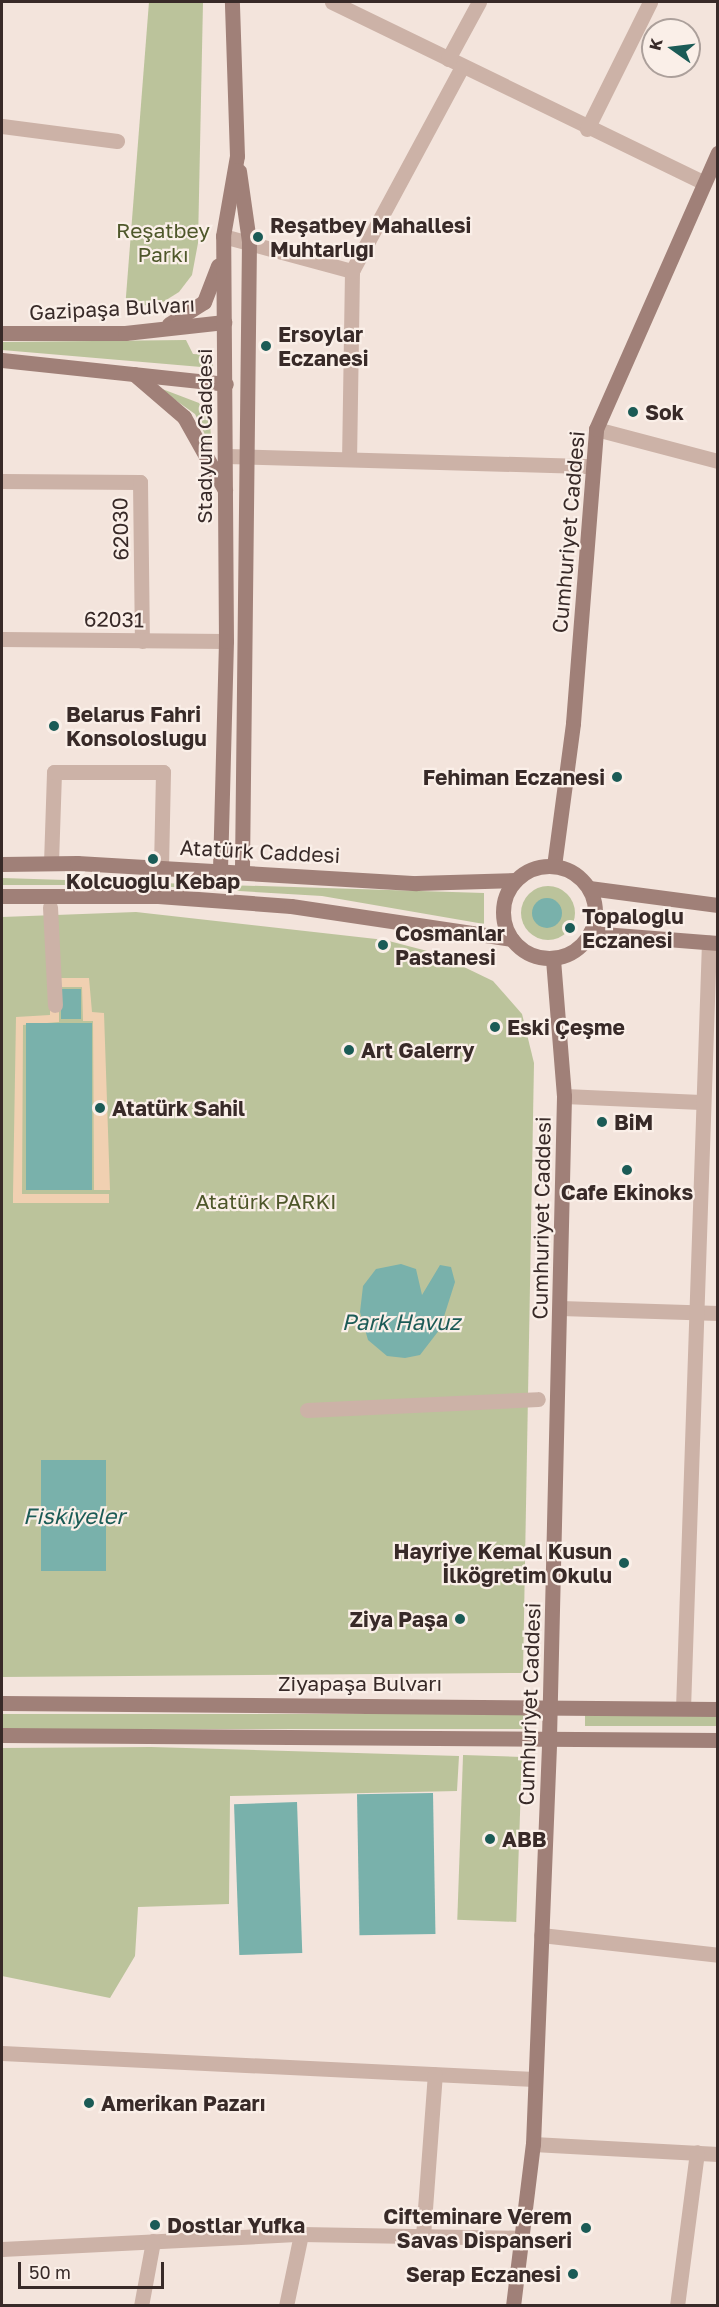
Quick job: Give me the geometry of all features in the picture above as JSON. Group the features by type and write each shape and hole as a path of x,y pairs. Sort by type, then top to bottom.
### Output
{"main road":[{"name":"Stadyum Caddesi","path":"220,870 226,641 226,384 223,236 237,156 232,2"},
{"name":"Cumhuriyet Caddesi","path":"554,866 573,723 596,429 717,153"},
{"path":"237,156 249,241 242,872"},
{"path":"160,329 204,302 216,282 223,236"},
{"name":"Gazipaşa Bulvarı","path":"2,333 160,329 224,322"},
{"path":"2,360 226,384"},
{"path":"134,374 184,417 226,492"},
{"name":"Atatürk Caddesi","path":"2,864 51,863 161,867 416,883 516,880"},
{"path":"2,896 158,896 291,906 512,939 537,957 553,958 581,945 590,933 595,910 589,888 580,877 554,866 516,880 503,909 512,939"},
{"path":"589,888 717,905"},
{"path":"590,933 713,943"},
{"name":"Cumhuriyet Caddesi","path":"513,2306 524,2238 533,2144 550,1705 564,1096 553,958"},
{"name":"Ziyapaşa Bulvarı","path":"2,1703 550,1705 717,1709"},
{"path":"2,1736 717,1740"}],"street":[{"path":"332,2 587,129 703,183"},
{"path":"448,59 479,2"},
{"path":"587,129 650,2"},
{"path":"349,459 352,272 462,67"},
{"path":"2,126 117,141"},
{"path":"223,236 249,241 352,272"},
{"path":"596,429 717,461"},
{"path":"226,456 593,466"},
{"name":"62030","path":"2,481 140,482 142,641"},
{"name":"62031","path":"2,639 226,641"},
{"path":"51,863 54,772 163,772 161,867"},
{"path":"50,907 55,1005"},
{"path":"683,1709 701,1102 713,943"},
{"path":"564,1096 701,1102"},
{"path":"560,1308 717,1312"},
{"path":"307,1410 538,1399"},
{"path":"541,1935 717,1955"},
{"path":"2,2053 534,2079"},
{"path":"423,2236 435,2074"},
{"path":"533,2144 717,2154"},
{"path":"677,2306 697,2152"},
{"path":"286,2306 301,2234"},
{"path":"2,2248 301,2234 524,2238"},
{"path":"141,2306 153,2241"}],"green space":[{"name":"Reşatbey Parkı","path":"149,2 203,2 198,243 192,275 179,292 163,302 125,309"},
{"path":"186,340 193,354 212,355 213,368 2,350 2,342"},
{"path":"157,387 199,403 210,424 212,449 195,414"},
{"path":"2,878 484,893 484,924 322,896 138,885 2,885"},
{"path":"548,886 558,888 567,894 573,903 575,913 573,923 567,932 558,938 548,940 538,938 529,932 523,923 521,913 523,903 529,894 538,888"},
{"name":"Atatürk PARKI","path":"136,912 385,940 435,953 493,981 522,1014 534,1063 523,1673 2,1677 2,917"},
{"path":"2,1714 525,1714 525,1729 2,1729"},
{"path":"585,1715 717,1715 717,1726 585,1726"},
{"path":"151,1747 459,1756 457,1791 230,1796 229,1904 138,1907 135,1956 110,1998 2,1976 2,1748"},
{"name":"ABB","path":"463,1755 522,1757 516,1922 457,1920"}],"sand":[{"name":"Atatürk Sahil","path":"50,978 89,978 92,1012 104,1013 110,1190 94,1190 93,1021 83,1021 82,987 59,987 59,1022 23,1025 22,1194 13,1194 16,1017 50,1015"},
{"path":"13,1194 109,1194 109,1203 13,1203"}],"water":[{"path":"547,898 553,899 561,907 561,919 553,927 547,928 541,927 533,919 532,913 533,907 541,899"},
{"path":"61,989 81,989 81,1019 61,1019"},
{"path":"26,1023 92,1023 92,1190 26,1190"},
{"name":"Park Havuz","path":"401,1264 416,1269 422,1295 440,1265 451,1267 455,1282 440,1329 420,1355 405,1358 387,1356 368,1340 360,1312 363,1286 376,1269"},
{"name":"Fiskiyeler","path":"41,1460 106,1460 106,1571 41,1571"},
{"path":"433,1793 435,1934 359,1935 357,1794"},
{"path":"297,1802 302,1953 239,1955 234,1804"}],"place":[{"name":"Reşatbey Mahallesi Muhtarlığı","path":"258,237"},
{"name":"Ersoylar Eczanesi","path":"266,346"},
{"name":"Sok","path":"633,412"},
{"name":"Belarus Fahri Konsolosluğu","path":"54,726"},
{"name":"Fehiman Eczanesi","path":"617,777"},
{"name":"Kolcuoğlu Kebap","path":"153,859"},
{"name":"Topaloglu Eczanesi","path":"570,928"},
{"name":"Cosmanlar Pastanesi","path":"383,945"},
{"name":"Eski Çeşme","path":"495,1027"},
{"name":"Art Galerry","path":"349,1050"},
{"name":"Atatürk Sahil","path":"100,1108"},
{"name":"BiM","path":"602,1122"},
{"name":"Cafe Ekinoks","path":"627,1170"},
{"name":"Hayriye Kemal Kusun İlköğretim Okulu","path":"624,1563"},
{"name":"Ziya Paşa","path":"460,1619"},
{"name":"ABB","path":"490,1839"},
{"name":"Amerikan Pazarı","path":"89,2103"},
{"name":"Dostlar Yufka","path":"155,2225"},
{"name":"Cifteminare Verem Savas Dispanseri","path":"586,2228"},
{"name":"Serap Eczanesi","path":"573,2274"}]}
